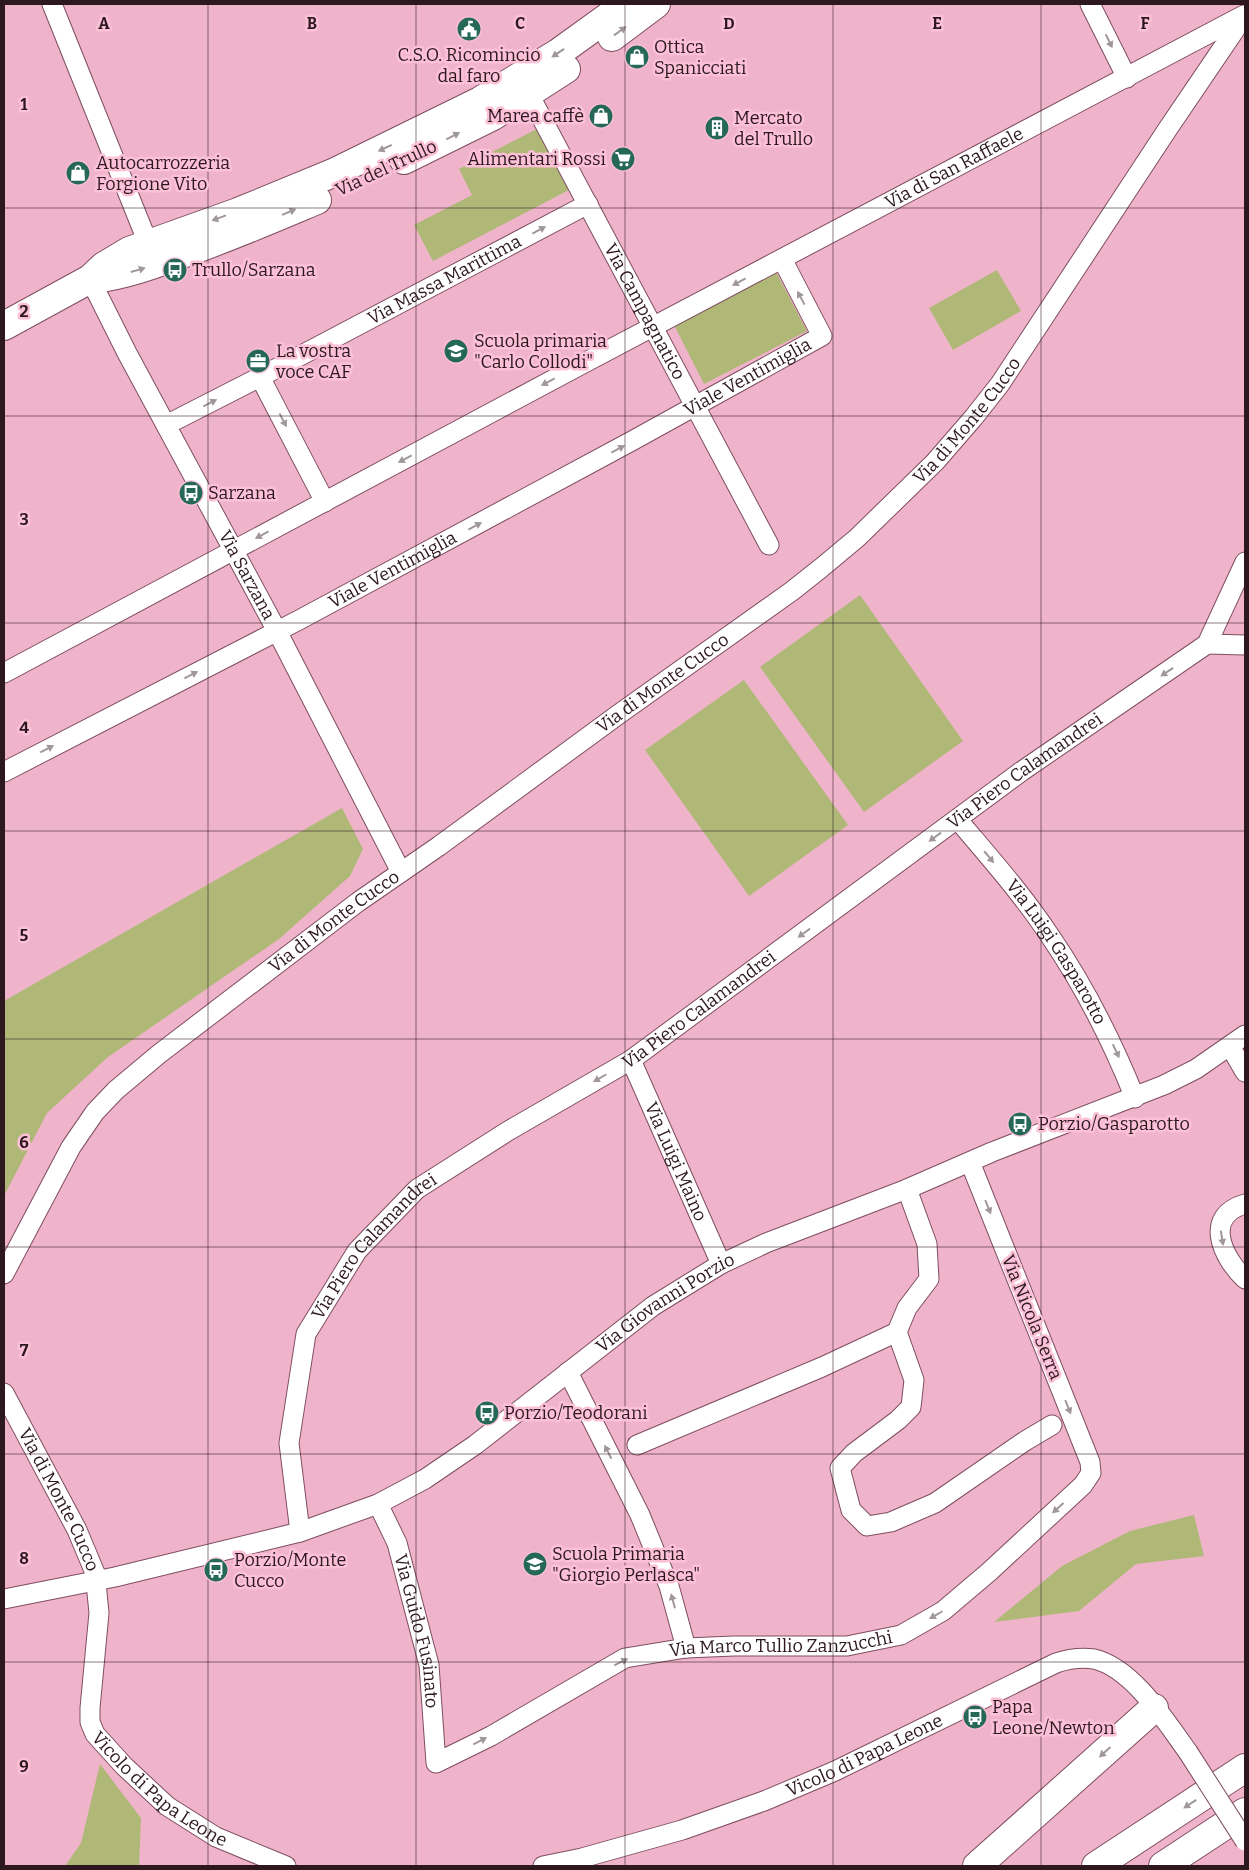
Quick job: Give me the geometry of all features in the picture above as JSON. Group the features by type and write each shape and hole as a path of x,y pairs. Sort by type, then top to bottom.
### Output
{"main road":[{"name":"Via del Trullo","path":"90,279 135,271 227,238 346,188 493,116 558,53 626,4"},
{"name":"Via del Trullo","path":"4,326 90,279 113,259 148,244 238,212 333,173 480,101 524,86 656,4"},
{"path":"977,1866 1154,1708"},
{"path":"1096,1866 1245,1768"},
{"path":"1163,1866 1245,1812"}],"street":[{"path":"52,4 148,244"},
{"path":"1090,4 1127,78"},
{"name":"Via di San Raffaele","path":"782,260 1245,15"},
{"name":"Via di Monte Cucco","path":"4,1274 71,1146 104,1102 175,1042 358,902 792,591 857,538 935,462 970,423 1000,384 1245,15"},
{"name":"Via Campagnatico","path":"524,86 769,545"},
{"name":"Via Massa Marittima","path":"166,425 588,204"},
{"path":"4,673 782,260"},
{"name":"Viale Ventimiglia","path":"4,772 277,631 822,336 782,260"},
{"name":"Via Sarzana","path":"90,279 277,631 401,872"},
{"path":"260,377 326,502"},
{"path":"1245,562 1207,644 1245,645"},
{"name":"Via Piero Calamandrei","path":"300,1532 290,1443 306,1334 358,1252 417,1190 508,1131 631,1060 1022,771 1207,644"},
{"name":"Via Luigi Gasparotto","path":"958,820 1027,904 1067,962 1099,1016 1135,1098"},
{"path":"1238,1041 1245,1072"},
{"name":"Via Giovanni Porzio","path":"4,1599 97,1581 300,1532 378,1504 425,1479 475,1445 652,1306 721,1264 766,1243 1135,1098 1196,1069 1238,1041"},
{"name":"Via Luigi Maino","path":"631,1060 721,1264"},
{"name":"Via Nicola Serra","path":"970,1162 1090,1462 1091,1473"},
{"path":"637,1445 822,1367 896,1332 907,1308 929,1279 927,1244 907,1189"},
{"path":"1245,1204 1231,1209 1225,1214 1220,1230 1221,1240 1232,1266 1245,1279"},
{"path":"896,1332 914,1380 911,1407 898,1420 854,1453 840,1468 851,1510 867,1526 891,1522 935,1503 1025,1441 1052,1425"},
{"path":"568,1372 640,1515 669,1586 686,1648"},
{"name":"Via di Monte Cucco","path":"4,1393 77,1530 91,1561 97,1581"},
{"name":"Via Marco Tullio Zanzucchi","path":"436,1763 491,1736 625,1658 686,1648 846,1646 900,1635 943,1611 1083,1485 1091,1473"},
{"name":"Via Guido Fusinato","path":"378,1504 397,1543 428,1665 436,1763"},
{"name":"Vicolo di Papa Leone","path":"97,1581 99,1613 90,1708 90,1722 95,1734 124,1766 176,1813 216,1837 286,1866"},
{"name":"Vicolo di Papa Leone","path":"543,1866 582,1858 682,1830 764,1802 836,1771 1056,1663 1076,1658 1092,1659 1110,1665 1135,1686 1188,1752 1245,1841"}],"green space":[{"path":"537,129 569,190 433,261 414,225 472,195 459,169"},
{"path":"997,270 1021,311 953,350 929,308"},
{"path":"776,272 807,331 704,384 674,325"},
{"path":"860,595 963,741 864,812 760,667"},
{"path":"744,680 848,825 749,896 645,750"},
{"path":"342,808 363,849 350,876 279,939 108,1057 47,1113 4,1196 4,1001"},
{"path":"1194,1515 1204,1556 1136,1564 1079,1611 994,1622 1062,1566 1130,1531"},
{"path":"100,1764 141,1818 139,1866 65,1866 81,1843"}],"place":[{"name":"C.S.O. Ricomincio dal faro","path":"469,29"},
{"name":"Ottica Spanicciati","path":"637,57"},
{"name":"Marea caffè","path":"601,116"},
{"name":"Mercato del Trullo","path":"717,128"},
{"name":"Alimentari Rossi","path":"623,159"},
{"name":"Autocarrozzeria Forgione Vito","path":"78,173"},
{"name":"Trullo/Sarzana","path":"175,270"},
{"name":"Scuola primaria \"Carlo Collodi\"","path":"456,351"},
{"name":"La vostra voce CAF","path":"258,361"},
{"name":"Sarzana","path":"191,493"},
{"name":"Porzio/Gasparotto","path":"1020,1124"},
{"name":"Porzio/Teodorani","path":"487,1413"},
{"name":"Scuola Primaria \"Giorgio Perlasca\"","path":"535,1564"},
{"name":"Porzio/Monte Cucco","path":"216,1570"},
{"name":"Papa Leone/Newton","path":"975,1717"}]}
